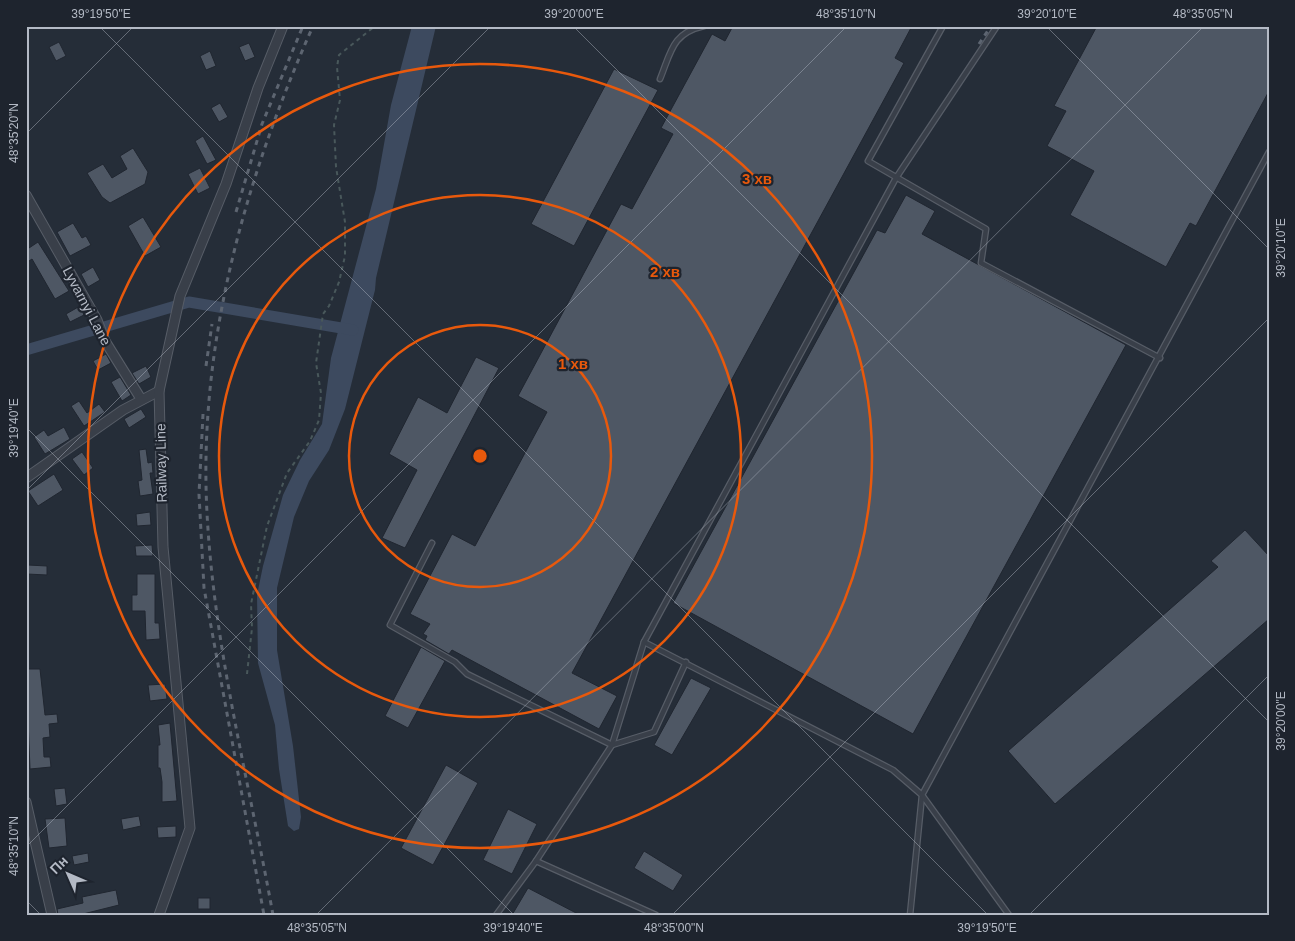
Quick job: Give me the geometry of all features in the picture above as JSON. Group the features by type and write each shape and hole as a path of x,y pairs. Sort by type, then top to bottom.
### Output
{"street":[{"name":"Railway Line","path":"158,915 190,828 163,547 159,390 173,320 180,296 226,184 279,29"},
{"name":"Lyvarnyi Lane","path":"26,195 97,320 105,341 142,398"},
{"path":"26,216 35,212"},
{"path":"26,478 142,398 159,390"},
{"path":"26,802 52,915"}],"lane":[{"path":"660,79 677,38 693,28 704,26"},
{"path":"943,26 868,161 986,229 981,263 1160,358"},
{"path":"496,915 536,861 612,745 644,642 896,178 997,26"},
{"path":"910,915 922,795 1160,358 1269,152"},
{"path":"432,543 390,625 454,662 467,674 612,745 654,732 686,662"},
{"path":"644,642 893,770 922,795 1009,915"},
{"path":"536,861 656,915"}],"path":[{"path":"247,674 252,628 251,604 267,526 287,473 310,441 319,420 321,393 316,363 323,314 329,306 339,282 345,256 345,222 336,167 334,125 340,100 337,67 339,54 374,26"}],"water":[{"path":"412,26 436,26 376,278 375,290 345,409 329,450 309,481 294,517 277,588 277,650 293,746 301,817 299,829 294,831 288,826 279,769 275,725 258,663 257,595 283,495 300,460 322,424 331,358 376,189 391,105"}],"building":[{"path":"733,26 912,26 895,58 904,63 572,673 617,696 599,729 452,650 449,654 425,640 427,636 423,634 430,624 410,614 452,534 475,546 547,412 518,396 621,204 632,209 673,134 661,128 712,34 725,41"},
{"path":"1097,26 1269,26 1269,91 1196,226 1190,223 1166,267 1070,215 1094,171 1047,146 1066,111 1054,106"},
{"path":"59,42 66,56 56,61 49,47"},
{"path":"249,43 255,57 245,61 239,47"},
{"path":"210,51 216,66 206,70 200,56"},
{"path":"614,69 658,90 574,246 531,224"},
{"path":"220,103 228,117 219,122 211,108"},
{"path":"203,136 216,160 207,164 195,141"},
{"path":"133,148 148,172 145,184 110,203 102,197 87,173 103,164 112,178 127,169 120,156"},
{"path":"200,168 210,188 198,194 188,174"},
{"path":"906,195 935,211 922,234 1126,345 913,734 673,603 877,230 885,233"},
{"path":"143,217 161,247 145,256 128,226"},
{"path":"73,223 82,238 86,236 91,245 70,256 57,232"},
{"path":"38,242 69,291 55,299 32,259 26,263 26,250"},
{"path":"93,267 100,280 88,287 81,274"},
{"path":"80,306 84,315 70,322 66,314"},
{"path":"106,354 111,363 98,370 93,361"},
{"path":"476,357 499,368 405,548 382,538 417,470 389,454 418,397 447,413"},
{"path":"146,366 151,377 139,384 132,373"},
{"path":"120,377 131,395 122,401 111,382"},
{"path":"79,401 87,413 99,404 105,412 84,426 71,406"},
{"path":"141,409 146,417 129,428 124,419"},
{"path":"64,427 70,439 45,454 34,437 44,430 48,436"},
{"path":"146,449 148,463 152,462 153,473 150,473 153,494 140,496 138,481 142,480 139,450"},
{"path":"82,452 93,468 84,475 72,459"},
{"path":"54,474 63,490 38,506 28,491"},
{"path":"150,512 151,525 137,526 136,514"},
{"path":"1245,530 1269,556 1269,619 1055,804 1008,751 1218,567 1211,561"},
{"path":"152,545 153,556 136,556 135,546"},
{"path":"28,565 47,566 47,575 27,574"},
{"path":"137,574 155,574 155,623 159,623 160,639 146,640 145,611 132,611 132,595 137,595"},
{"path":"421,647 445,661 408,728 385,716"},
{"path":"26,669 40,669 45,715 57,714 58,723 49,724 50,737 43,738 44,757 50,757 51,767 30,769"},
{"path":"691,678 711,688 672,755 654,745"},
{"path":"165,684 167,699 150,701 148,685"},
{"path":"170,723 177,801 162,802 162,782 160,768 158,768 158,745 160,745 158,725"},
{"path":"446,765 478,783 433,865 401,848"},
{"path":"65,788 67,804 56,806 54,789"},
{"path":"508,809 537,824 512,874 483,860"},
{"path":"139,816 141,826 123,830 121,819"},
{"path":"65,818 67,846 49,848 45,819"},
{"path":"176,826 176,837 158,838 157,827"},
{"path":"644,851 683,875 673,891 634,868"},
{"path":"88,853 89,862 74,865 72,856"},
{"path":"528,888 580,915 512,915"},
{"path":"116,890 119,905 79,915 58,915 57,909 83,903 82,897"},
{"path":"198,898 210,898 210,909 198,909"}],"waterway":[{"path":"26,350 189,302 353,330"}],"railway":[{"path":"236,212 262,124 303,26"},
{"path":"273,915 234,715 217,614 207,513 206,450 210,388 219,325 231,264 247,203 266,143 313,26"},
{"path":"979,44 991,26"},
{"path":"206,366 212,324"},
{"path":"203,414 199,494 204,588 264,915"}]}
